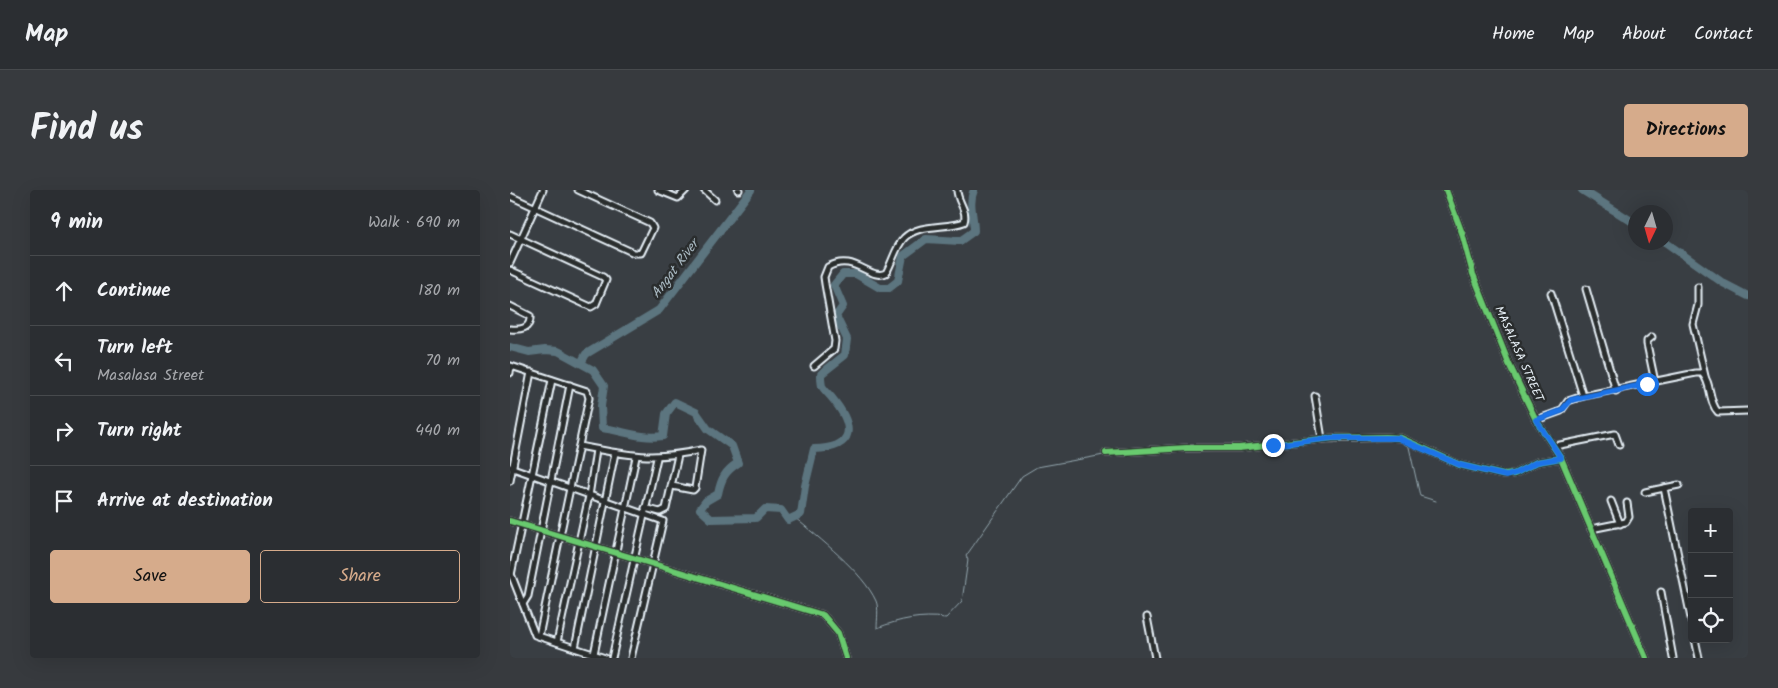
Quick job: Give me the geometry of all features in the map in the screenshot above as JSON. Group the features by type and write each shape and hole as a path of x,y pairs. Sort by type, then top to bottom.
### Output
{"street":[{"path":"510,263 543,190"},
{"path":"510,196 634,253 641,252 653,228 650,223 578,190"},
{"path":"658,190 678,198 686,190"},
{"path":"704,190 715,200"},
{"path":"814,366 834,349 835,341 824,277 828,268 842,262 850,262 878,274 886,273 905,237 928,228 964,222 965,212 957,199 957,190"},
{"name":"MASALASA STREET","path":"1446,190 1462,233 1473,274 1510,364 1536,420 1555,446 1561,458 1646,658"},
{"path":"510,234 606,280 596,304 591,307 510,270"},
{"path":"1698,287 1698,305 1693,324 1705,376 1716,410 1721,413 1748,411"},
{"path":"1586,289 1616,391"},
{"path":"1551,293 1583,396"},
{"path":"510,306 530,316 530,320 528,325 522,330 510,330"},
{"path":"1652,337 1647,341 1647,344 1655,382"},
{"path":"510,373 511,366 531,372 587,391 589,398 539,636"},
{"path":"510,481 531,372"},
{"path":"1536,420 1561,411 1568,401 1583,396 1616,391 1696,373 1702,373 1705,376"},
{"path":"552,380 523,524 511,573 535,634 605,658"},
{"path":"523,604 528,596 570,385"},
{"path":"1315,396 1322,439"},
{"path":"1555,446 1615,434 1619,445"},
{"path":"1106,453 1171,446 1239,448 1322,439 1398,438 1460,465 1506,476 1537,462 1561,458"},
{"path":"578,446 636,457 656,458 701,450 695,488 693,490 672,486"},
{"path":"557,642 589,496 596,450"},
{"path":"575,648 615,453"},
{"path":"645,508 664,512 672,486 678,455"},
{"path":"594,654 636,457"},
{"path":"612,658 656,458"},
{"path":"511,468 664,521 632,658"},
{"path":"1645,492 1679,485"},
{"path":"1664,488 1688,604"},
{"path":"1611,501 1620,524"},
{"path":"1591,529 1628,521 1627,503"},
{"path":"510,521 823,615 838,633 846,658"},
{"path":"1661,592 1673,658"},
{"path":"1147,616 1154,658"},
{"path":"1696,643 1699,658"}],"waterway":[{"name":"Angat River","path":"581,363 586,354 659,310 751,190"},
{"path":"510,347 529,352 558,351 593,370 604,386 601,406 602,428 640,436 663,436 666,414 675,402 696,412 708,429 732,446 738,463 724,476 718,494 706,501 700,509 711,519 756,518 765,509 781,510 788,520 801,514 805,486 814,449 838,445 847,434 845,418 840,408 823,388 821,381 821,374 845,355 847,339 836,316 843,306 834,285 843,274 856,274 880,288 889,288 898,281 903,256 926,239 960,241 974,231 971,205 974,190"},
{"path":"1582,190 1628,219"},
{"path":"1673,248 1723,283 1748,296"},
{"path":"1143,453 1238,451 1322,443 1399,441 1409,447 1420,496 1436,501"},
{"path":"794,517 840,556 870,590 877,604 877,628 911,618 946,618 962,601 968,560 966,556 1022,476 1037,467 1104,455"}],"cycle path":[{"path":"1446,190 1462,233 1473,274 1509,364 1536,420 1561,458 1646,658"},
{"path":"1106,453 1186,448 1239,448 1332,438 1386,437 1401,438 1460,465 1503,475 1514,474 1537,462 1561,458"},
{"path":"510,521 823,615 838,633 846,658"}],"route":[{"path":"1273,445 1332,438 1401,438 1460,465 1506,476 1524,470 1537,462 1561,458 1555,446 1536,420 1561,411 1568,401 1583,396 1647,384"}]}
